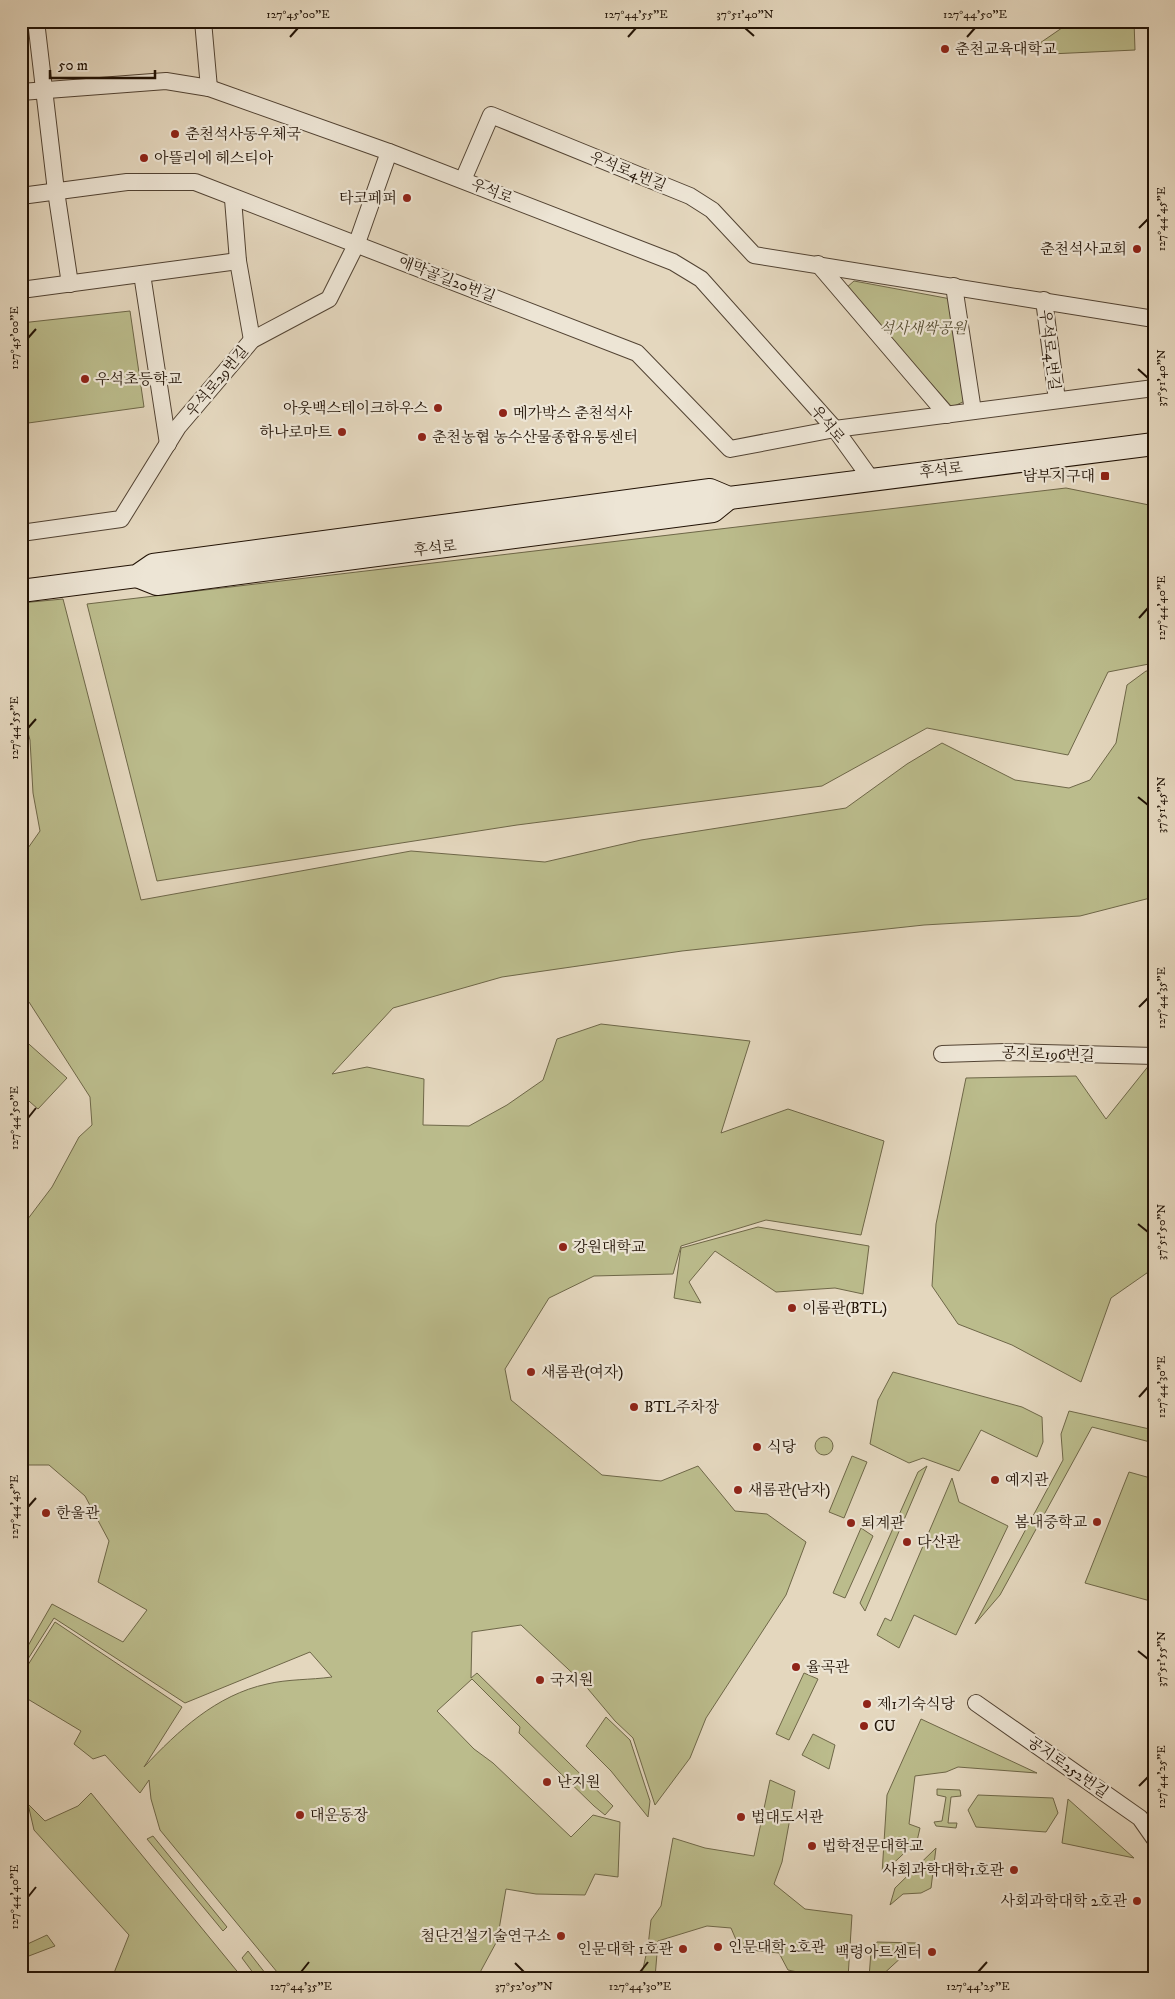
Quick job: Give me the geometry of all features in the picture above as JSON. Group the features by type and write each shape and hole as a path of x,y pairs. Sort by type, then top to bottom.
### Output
{"street":[{"path":"36,21 56,192 70,284"},
{"path":"203,21 209,88"},
{"name":"우석로","path":"21,92 166,81 209,88 463,180 673,262 701,279 834,429 871,479"},
{"name":"우석로4번길","path":"463,180 490,115 690,196 712,210 754,255 1154,319"},
{"name":"우석로29번길","path":"21,533 121,520 178,427 252,340 329,299 357,243 388,152"},
{"name":"애막골길20번길","path":"21,196 127,182 195,182 233,199 357,243 636,352 730,449 834,429"},
{"path":"233,199 238,261 252,340"},
{"path":"21,290 238,261"},
{"path":"818,264 947,415"},
{"path":"142,274 168,444"},
{"path":"954,286 973,411"},
{"name":"우석로4번길","path":"1044,300 1056,400"},
{"name":"우석로4번길","path":"834,429 1154,388"},
{"name":"후석로","path":"21,591 137,576 157,584 714,511 729,498 1154,444"},
{"name":"공지로196번길","path":"942,1054 1005,1052 1154,1056"},
{"name":"공지로252번길","path":"976,1703 1140,1818 1154,1838"}],"green space":[{"path":"1072,21 1134,21 1135,50 1050,54 1040,43"},
{"name":"석사새싹공원","path":"854,281 951,299 967,400 952,407 846,288"},
{"path":"130,311 144,407 21,424 21,323"},
{"path":"1066,488 1154,506 1154,663 1108,672 1068,755 927,728 822,786 517,825 157,881 87,604"},
{"path":"63,599 141,900 411,851 545,862 641,840 846,808 907,764 942,743 1015,780 1069,788 1090,780 1116,743 1127,685 1146,671 1154,671 1154,897 1080,916 924,925 682,951 502,977 393,1008 332,1074 367,1067 424,1079 423,1125 469,1126 507,1105 543,1080 557,1039 601,1024 750,1041 721,1133 788,1109 884,1141 861,1235 766,1220 681,1246 673,1274 594,1276 549,1298 505,1369 511,1400 602,1475 661,1481 698,1466 735,1511 767,1514 806,1542 786,1595 706,1718 690,1758 655,1805 633,1738 615,1721 583,1683 521,1625 472,1632 471,1678 477,1673 613,1806 605,1815 594,1806 519,1733 520,1727 472,1679 437,1711 474,1749 493,1763 571,1837 593,1815 620,1822 618,1877 595,1874 585,1895 536,1894 506,1889 497,1941 477,1978 282,1978 160,1830 151,1799 149,1780 140,1793 105,1755 93,1759 74,1744 81,1731 21,1695 21,1676 55,1622 182,1707 144,1767 184,1728 199,1716 231,1697 248,1689 275,1682 332,1677 310,1652 185,1703 54,1618 21,1670 21,1658 52,1604 123,1642 147,1610 98,1582 109,1541 85,1496 49,1465 21,1465 21,1228 52,1187 79,1137 92,1125 90,1097 29,1002 21,998 21,858 40,831 33,793 30,740 21,707 21,603"},
{"path":"21,1037 67,1078 38,1109 21,1094"},
{"path":"1154,1059 1154,1268 1111,1298 1081,1382 1012,1345 958,1324 932,1286 936,1224 966,1078 1076,1076 1106,1119"},
{"path":"758,1227 869,1246 863,1294 835,1288 776,1292 715,1251 689,1282 701,1303 674,1298 681,1248"},
{"path":"893,1372 1022,1407 1042,1417 1043,1442 1037,1457 981,1430 959,1471 923,1458 909,1463 870,1444 878,1400"},
{"path":"1069,1411 1154,1430 1154,1443 1092,1427 1000,1595 975,1624 1063,1460 1061,1434"},
{"path":"824,1437 830,1440 833,1446 830,1452 824,1455 818,1452 815,1446 818,1440"},
{"path":"852,1456 867,1462 844,1518 829,1512"},
{"path":"927,1466 865,1611 860,1603 918,1472"},
{"path":"1129,1472 1154,1479 1154,1602 1085,1583"},
{"path":"952,1478 959,1502 1008,1526 956,1635 914,1615 899,1648 877,1635 885,1618 891,1621"},
{"path":"861,1528 873,1536 845,1598 833,1593"},
{"path":"804,1673 818,1679 789,1740 776,1734"},
{"path":"606,1717 630,1740 650,1801 648,1817 611,1771 586,1746"},
{"path":"921,1719 1037,1773 958,1767 946,1772 915,1776 909,1824 920,1828 917,1841 882,1874 887,1795"},
{"path":"813,1734 835,1745 829,1769 802,1755"},
{"path":"770,1780 795,1791 782,1862 774,1884 805,1909 852,1915 848,1978 826,1978 788,1970 779,1953 740,1949 731,1928 707,1926 658,1941 655,1978 641,1978 651,1920 661,1906 673,1838 705,1848 754,1856"},
{"path":"937,1789 960,1790 961,1796 951,1797 948,1823 957,1823 956,1828 936,1826 934,1822 942,1821 946,1797 937,1795"},
{"path":"91,1793 242,1978 112,1978 129,1935 34,1830 28,1804 45,1821 78,1806"},
{"path":"978,1795 1053,1798 1058,1813 1046,1832 976,1827 968,1810"},
{"path":"1068,1799 1134,1858 1062,1843"},
{"path":"153,1836 227,1927 223,1931 147,1839"},
{"path":"936,1848 931,1888 921,1893 903,1894 890,1905 895,1888"},
{"path":"47,1935 55,1946 21,1959 21,1947"},
{"path":"877,1942 917,1943 879,1978 869,1978 871,1951"},
{"path":"248,1951 269,1978 257,1978 242,1958"}],"place":[{"name":"춘천교육대학교","path":"945,49"},
{"name":"춘천석사동우체국","path":"175,134"},
{"name":"아뜰리에 헤스티아","path":"144,158"},
{"name":"타코페퍼","path":"407,198"},
{"name":"춘천석사교회","path":"1137,249"},
{"name":"우석초등학교","path":"85,379"},
{"name":"아웃백스테이크하우스","path":"438,408"},
{"name":"메가박스 춘천석사","path":"503,413"},
{"name":"하나로마트","path":"342,432"},
{"name":"춘천농협 농수산물종합유통센터","path":"422,437"},
{"name":"남부지구대","path":"1105,476"},
{"name":"강원대학교","path":"563,1247"},
{"name":"이룸관(BTL)","path":"792,1308"},
{"name":"새롬관(여자)","path":"531,1372"},
{"name":"BTL주차장","path":"634,1407"},
{"name":"식당","path":"757,1447"},
{"name":"예지관","path":"995,1480"},
{"name":"새롬관(남자)","path":"738,1490"},
{"name":"한울관","path":"46,1513"},
{"name":"봄내중학교","path":"1097,1522"},
{"name":"퇴계관","path":"851,1523"},
{"name":"다산관","path":"907,1542"},
{"name":"율곡관","path":"796,1667"},
{"name":"국지원","path":"540,1680"},
{"name":"제1기숙식당","path":"867,1704"},
{"name":"CU","path":"864,1726"},
{"name":"난지원","path":"547,1782"},
{"name":"대운동장","path":"300,1815"},
{"name":"법대도서관","path":"741,1817"},
{"name":"법학전문대학교","path":"812,1846"},
{"name":"사회과학대학1호관","path":"1014,1870"},
{"name":"사회과학대학 2호관","path":"1137,1901"},
{"name":"첨단건설기술연구소","path":"561,1936"},
{"name":"인문대학 2호관","path":"718,1947"},
{"name":"인문대학 1호관","path":"683,1949"},
{"name":"백령아트센터","path":"932,1952"}]}
